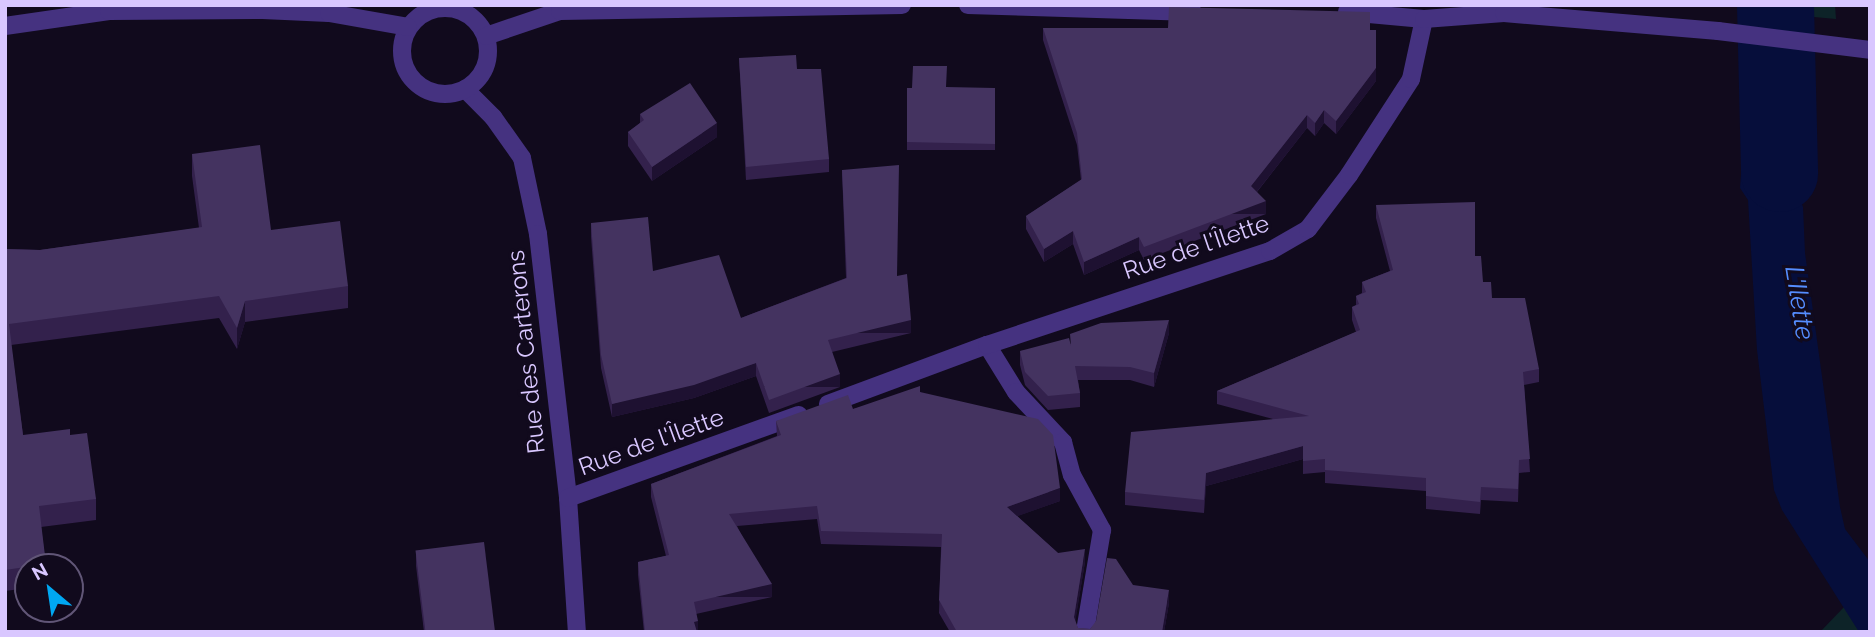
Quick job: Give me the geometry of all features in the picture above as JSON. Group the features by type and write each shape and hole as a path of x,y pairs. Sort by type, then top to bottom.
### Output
{"street":[{"path":"486,36 560,11 902,5"},
{"path":"968,5 1212,12"},
{"path":"434,7 456,9 474,19 486,36 485,67 465,89 447,94 428,91 412,80 403,64 402,45 408,27 434,7"},
{"path":"1332,12 1424,19 1503,9 1870,50"},
{"path":"5,26 109,11 263,10 329,13 408,27"},
{"name":"Rue de l'Îlette","path":"568,498 987,345 1270,251 1308,229 1411,79 1424,19"},
{"name":"Rue des Carterons","path":"465,89 493,117 522,158 538,233 568,498 577,632"},
{"path":"987,345 1016,392 1063,442 1072,475 1102,530 1085,632"}],"green space":[{"path":"1796,5 1835,5 1836,19 1792,15"},
{"path":"1847,604 1870,632 1820,632"}],"water":[{"path":"1757,5 1796,5 1796,13 1756,11"},
{"path":"1749,64 1795,68 1788,149 1792,178 1803,207 1805,253 1840,507 1845,529 1870,562 1870,632 1859,632 1782,510 1774,490 1757,350 1748,200 1740,188"}],"building":[{"path":"1169,7 1370,12 1370,30 1376,30 1376,68 1336,121 1324,110 1315,123 1307,115 1251,186 1266,201 1144,247 1139,237 1084,262 1073,231 1044,249 1026,216 1082,179 1077,133 1043,28 1168,28"},
{"path":"796,55 797,69 821,69 829,159 746,167 739,58"},
{"path":"913,66 947,66 946,87 995,88 995,144 907,142 907,88 912,88"},
{"path":"690,83 717,123 652,167 628,132 644,120 640,114"},
{"path":"260,145 271,230 340,221 348,286 245,301 237,328 219,296 9,324 23,435 70,429 70,435 87,433 96,499 39,506 45,553 14,553 14,569 5,570 5,249 40,250 202,227 192,154"},
{"path":"899,165 897,276 907,274 911,320 828,340 840,374 769,400 756,363 694,385 612,404 601,355 591,223 648,217 653,271 719,255 741,318 847,278 842,170"},
{"path":"1475,202 1475,256 1481,256 1483,282 1491,282 1492,298 1525,298 1539,369 1523,372 1530,459 1519,460 1518,489 1481,487 1480,502 1426,496 1426,478 1325,470 1325,459 1303,461 1303,446 1206,473 1204,500 1125,492 1131,432 1309,416 1217,391 1360,330 1352,307 1359,304 1356,296 1366,292 1362,282 1393,270 1376,205"},
{"path":"1169,320 1154,373 1130,367 1075,366 1080,393 1048,396 1025,372 1020,351 1069,338 1071,346 1070,334 1101,323"},
{"path":"920,386 920,392 1038,419 1053,435 1060,488 1007,507 1058,553 1085,549 1074,617 1078,628 1090,629 1096,621 1107,558 1116,559 1133,585 1169,590 1162,632 957,632 939,600 942,534 821,531 817,506 729,514 772,584 694,602 697,632 645,632 638,562 669,555 651,484 781,435 776,421 848,395 853,409"},
{"path":"484,542 495,632 426,632 416,550"}],"waterway":[{"name":"L'Ilette","path":"1775,5 1779,173"}]}
